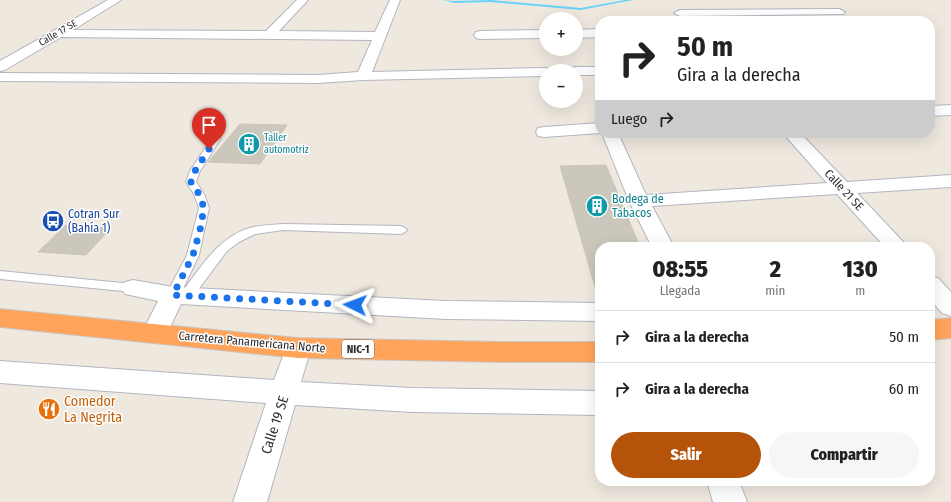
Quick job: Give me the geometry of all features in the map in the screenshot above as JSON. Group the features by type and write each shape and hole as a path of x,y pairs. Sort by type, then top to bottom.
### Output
{"highway":[{"name":"Carretera Panamericana Norte","path":"0,318 298,348 501,352 595,352"},
{"path":"935,330 951,328"}],"street":[{"name":"Calle 17 SE","path":"0,67 116,0"},
{"path":"270,34 303,0"},
{"path":"363,76 395,0"},
{"path":"759,0 762,12"},
{"path":"684,16 676,9 762,12 840,12"},
{"path":"59,33 379,36"},
{"path":"583,34 595,33"},
{"path":"480,35 539,34"},
{"path":"583,71 595,71"},
{"path":"0,77 318,79 363,76 539,72"},
{"path":"935,111 951,110"},
{"path":"544,132 595,128"},
{"path":"612,138 639,201 660,242"},
{"name":"Calle 21 SE","path":"796,138 892,242"},
{"path":"639,201 951,181"},
{"path":"936,285 951,307"},
{"path":"133,288 180,295 446,310 595,312"},
{"path":"155,333 180,295"},
{"name":"Calle 19 SE","path":"250,502 298,348"},
{"path":"0,372 285,393 412,400 595,403"},
{"path":"725,486 730,502"}],"lane":[{"path":"180,295 200,230 204,208 199,194 191,182 195,171 216,138"},
{"path":"180,295 222,248 252,231 283,227 401,230"},
{"path":"0,275 133,288"}],"building":[{"name":"Taller automotriz","path":"240,124 287,125 260,164 208,162"},
{"name":"Bodega de Tabacos","path":"606,165 638,242 595,242 595,287 560,166"},
{"path":"66,225 111,228 86,255 38,252"}],"waterway":[{"path":"445,0 455,2 491,1 581,9 631,0"}],"place":[{"name":"Taller automotriz","path":"249,144"},
{"name":"Bodega de Tabacos","path":"597,206"},
{"name":"Cotran Sur (Bahía 1)","path":"53,221"},
{"name":"Comedor La Negrita","path":"49,409"}],"route":[{"path":"209,149 195,171 191,182 199,194 204,208 200,230 193,255 173,295 355,305"}]}
